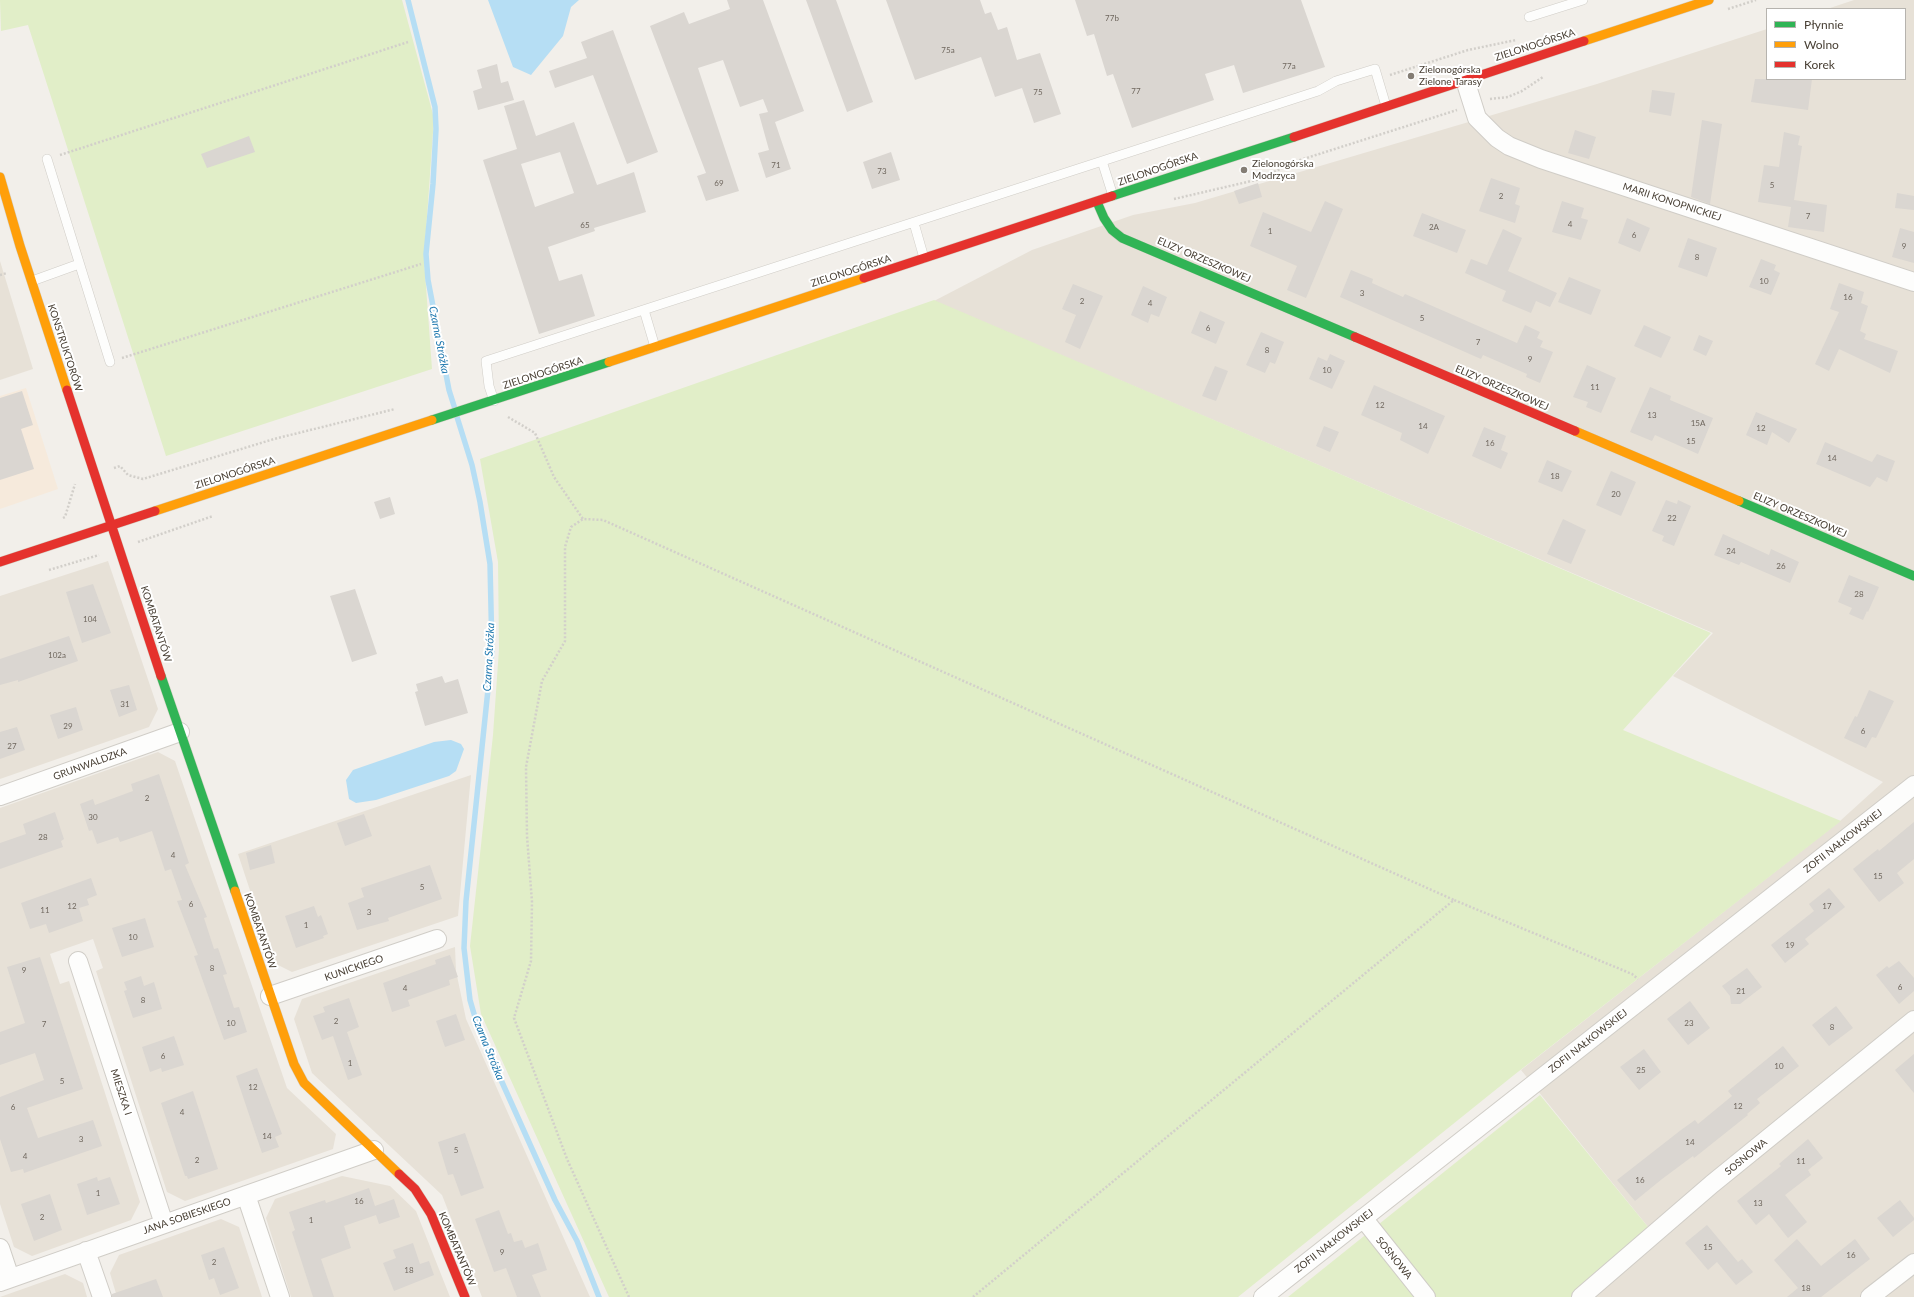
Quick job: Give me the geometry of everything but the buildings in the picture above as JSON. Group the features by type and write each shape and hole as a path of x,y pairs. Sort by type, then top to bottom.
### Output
{"street":[{"name":"ZIELONOGÓRSKA","path":"0,562 494,401 1709,0"},
{"name":"MARII KONOPNICKIEJ","path":"1465,80 1477,118 1491,134 1508,146 1541,159 1914,282"},
{"name":"KONSTRUKTORÓW","path":"0,177 31,281 112,525"},
{"name":"ELIZY ORZESZKOWEJ","path":"1097,202 1104,218 1112,230 1122,238 1914,576"},
{"name":"KOMBATANTÓW","path":"112,525 180,732 294,1064 304,1083 322,1102 415,1189 431,1214 466,1297"},
{"name":"GRUNWALDZKA","path":"0,796 180,732"},
{"name":"ZOFII NAŁKOWSKIEJ","path":"1263,1297 1914,785"},
{"name":"KUNICKIEGO","path":"270,996 437,939"},
{"name":"MIESZKA I","path":"78,961 164,1224"},
{"name":"SOSNOWA","path":"1581,1297 1707,1189 1914,1020"},
{"name":"JANA SOBIESKIEGO","path":"5,1280 374,1150"},
{"path":"246,1195 280,1297"},
{"name":"SOSNOWA","path":"1363,1218 1426,1297"},
{"path":"0,1248 5,1280"},
{"path":"86,1251 102,1297"},
{"path":"1870,1297 1914,1262"}],"lane":[{"path":"1529,17 1583,0"},
{"path":"494,401 489,386 486,361 1318,91 1336,81 1375,69 1386,106"},
{"path":"46,159 110,362"},
{"path":"1102,161 1113,196"},
{"path":"914,223 924,258"},
{"path":"31,281 79,264"},
{"path":"644,310 655,347"}],"path":[{"path":"46,159 408,42"},
{"path":"110,362 421,264"},
{"path":"0,275 7,273"},
{"path":"494,401 501,413 535,433 554,477 582,519"},
{"path":"58,520 65,517 76,482 120,466 128,475 143,479 274,439 397,408"},
{"path":"629,1297 567,1159 514,1018 531,961 532,902 527,836 526,767 542,681 565,641 565,546 571,527 582,519 603,520 1454,900 1632,974 1651,992"},
{"path":"972,1297 1454,900"}],"shaded area":[{"path":"1854,0 1914,0 1914,1297 1581,1297 1653,1233 1521,1070 1840,821 1883,782 1673,676 1713,633 934,301 1032,250 1133,215 1195,203 1597,84 1766,29 1766,80 1906,80 1906,8 1830,8"},
{"path":"0,261 33,369 0,380"},
{"path":"26,388 58,489 0,509 0,396"},
{"path":"108,561 158,709 149,727 0,779 0,596"},
{"path":"158,752 175,761 287,1088 336,1134 333,1149 185,1201 167,1192 96,971 103,968 93,939 50,954 60,984 69,981 140,1202 131,1220 32,1256 14,1247 0,1204 0,808"},
{"path":"471,775 458,916 292,972 274,963 238,854"},
{"path":"455,947 456,971 466,1019 590,1297 482,1297 442,1195 312,1073 294,1019 302,999"},
{"path":"342,1176 390,1186 416,1211 450,1297 291,1297 266,1218 275,1199"},
{"path":"221,1219 239,1227 262,1297 117,1297 110,1273 119,1255"},
{"path":"65,1274 83,1283 87,1297 0,1297"}],"green space":[{"path":"0,0 402,0 434,118 424,259 432,369 166,456 28,25 1,31"},
{"path":"934,300 1711,633 1623,730 1841,821 1514,1075 1238,1297 609,1297 481,1014 470,946 493,735 499,649 498,562 480,459"},
{"path":"1540,1095 1653,1233 1581,1297 1288,1297"}],"water":[{"path":"488,0 579,0 571,7 563,36 531,75 513,67"},
{"path":"451,740 461,744 464,749 456,771 449,776 376,800 356,803 349,799 346,780 353,770 434,742"}],"waterway":[{"name":"Czarna Stróżka","path":"408,0 435,107 436,129 433,184 426,254 428,280 449,390 455,409"},
{"name":"Czarna Stróżka","path":"457,417 472,465 480,502 490,564 492,651 466,901 464,948 470,1000 479,1031 555,1200 577,1241 599,1297"}],"traffic: fast":[{"path":"1112,196 1294,137"},
{"path":"1097,202 1104,218 1112,230 1122,238 1355,337"},
{"path":"432,420 609,362"},
{"path":"1739,501 1914,576"},
{"path":"161,676 235,891"}],"traffic: slow":[{"path":"1584,41 1709,0"},
{"path":"0,177 20,246 67,390"},
{"path":"609,362 864,278"},
{"path":"155,511 432,420"},
{"path":"1575,431 1739,501"},
{"path":"235,891 294,1064 304,1083 399,1174"}],"traffic: jam":[{"path":"1294,137 1584,41"},
{"path":"864,278 1112,196"},
{"path":"1355,337 1575,431"},
{"path":"67,390 161,676"},
{"path":"0,562 155,511"},
{"path":"399,1174 415,1189 431,1214 465,1297"}],"place":[{"name":"Zielonogórska Zielone Tarasy","path":"1411,76"},
{"name":"Zielonogórska Modrzyca","path":"1244,170"}]}
